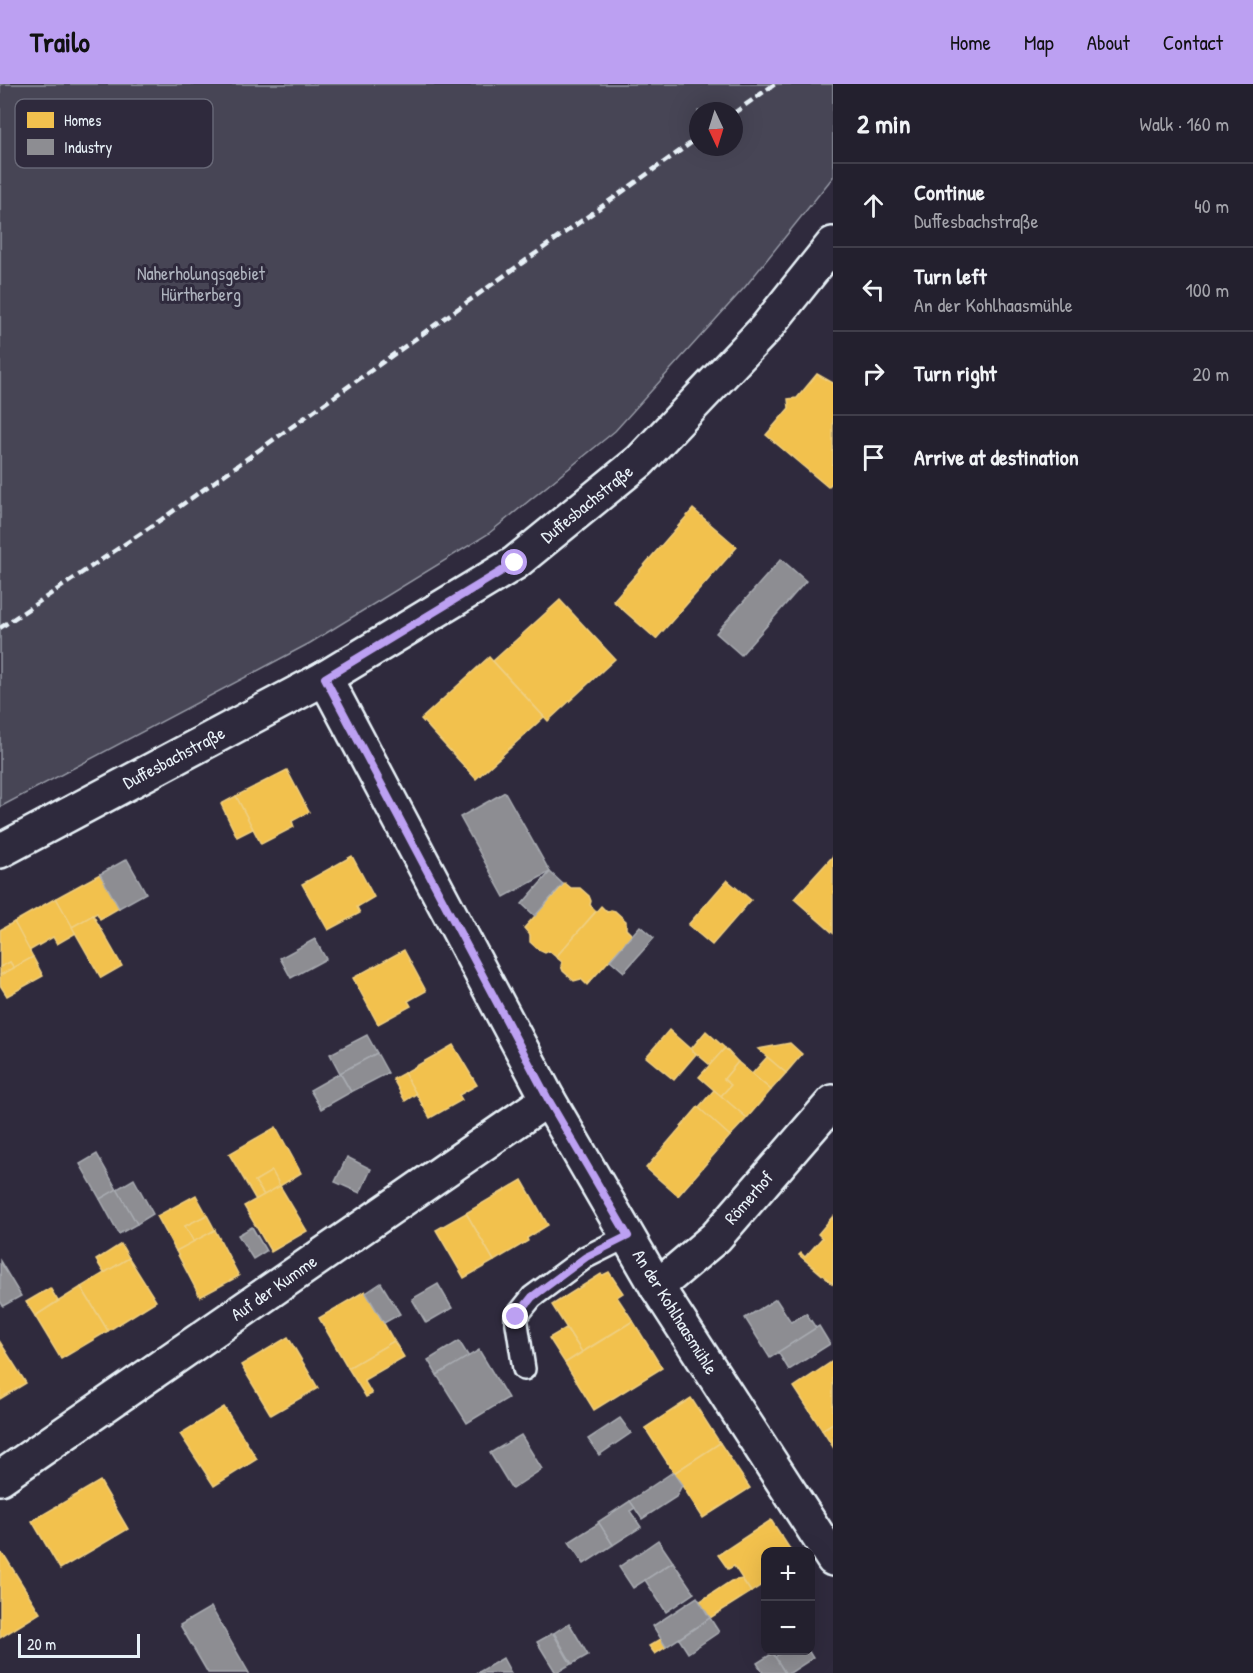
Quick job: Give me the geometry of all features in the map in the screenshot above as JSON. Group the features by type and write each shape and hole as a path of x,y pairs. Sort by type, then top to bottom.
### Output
{"street":[{"name":"Duffesbachstraße","path":"0,851 325,678 515,563 640,461 766,328 833,244"},
{"name":"An der Kohlhaasmühle","path":"325,678 548,1099 657,1287 833,1559"},
{"name":"Auf der Kumme","path":"0,1478 548,1099"},
{"name":"Römerhof","path":"657,1287 716,1237 833,1102"}],"lane":[{"path":"524,1369 516,1317 532,1297 586,1257 628,1236"}],"green space":[{"name":"Naherholungsgebiet Hürtherberg","path":"0,84 833,84 833,177 745,287 615,431 488,534 310,643 0,807"}],"building: Homes":[{"path":"817,374 833,383 833,482 828,487 766,435 789,408 788,399 797,398"},
{"path":"693,509 737,547 656,639 613,601"},
{"path":"560,600 615,659 548,721 493,661"},
{"path":"489,657 544,717 476,779 421,719"},
{"path":"287,770 309,812 292,821 294,827 261,844 236,796"},
{"path":"236,796 253,829 237,837 221,804"},
{"path":"352,856 374,897 357,907 360,913 328,930 302,884"},
{"path":"833,856 833,933 794,899"},
{"path":"100,874 119,908 100,919 97,913 72,927 56,898"},
{"path":"727,880 751,900 712,945 688,925"},
{"path":"565,883 571,888 580,888 589,896 590,905 596,911 556,957 549,951 545,953 539,950 530,942 530,935 524,928"},
{"path":"56,898 76,933 57,944 53,937 29,951 14,922"},
{"path":"601,906 607,912 615,911 626,921 626,929 632,935 587,985 581,979 574,981 563,971 562,962 556,957"},
{"path":"93,915 122,966 101,978 72,927"},
{"path":"14,922 33,957 14,968 10,962 0,967 0,930"},
{"path":"404,950 426,991 408,1001 411,1006 378,1024 353,978"},
{"path":"33,957 43,976 7,996 0,985 0,975"},
{"path":"10,962 14,968 0,975 0,967"},
{"path":"669,1030 696,1054 674,1080 646,1057"},
{"path":"706,1031 725,1048 710,1065 691,1049"},
{"path":"790,1043 802,1054 786,1073 758,1049"},
{"path":"453,1045 477,1085 459,1095 462,1100 430,1118 404,1073"},
{"path":"725,1048 738,1062 724,1079 731,1085 721,1096 699,1077"},
{"path":"767,1057 786,1073 771,1090 752,1074"},
{"path":"738,1062 771,1090 747,1118 721,1096 731,1085 724,1079"},
{"path":"404,1073 416,1094 405,1101 393,1079"},
{"path":"714,1090 747,1118 730,1136 698,1108"},
{"path":"698,1107 730,1136 678,1196 646,1168"},
{"path":"276,1127 301,1173 280,1186 272,1171 255,1181 264,1195 256,1200 229,1154"},
{"path":"272,1171 280,1186 264,1195 255,1181"},
{"path":"522,1180 548,1225 527,1238 528,1241 494,1261 466,1213"},
{"path":"280,1186 307,1231 271,1252 244,1206"},
{"path":"196,1195 207,1215 185,1226 194,1242 176,1251 157,1216"},
{"path":"466,1213 494,1261 464,1278 436,1230"},
{"path":"207,1215 215,1230 194,1242 185,1226"},
{"path":"833,1216 833,1284 799,1255 801,1253 805,1257 822,1238 818,1234"},
{"path":"215,1230 239,1276 200,1297 176,1251"},
{"path":"121,1244 129,1258 104,1273 96,1260"},
{"path":"129,1258 156,1301 108,1331 81,1287"},
{"path":"609,1272 623,1293 617,1297 633,1321 582,1352 552,1305 601,1274"},
{"path":"81,1287 108,1331 61,1359 35,1316"},
{"path":"50,1288 58,1301 35,1316 26,1302"},
{"path":"365,1291 394,1341 348,1368 319,1318"},
{"path":"633,1321 662,1368 594,1410 565,1363"},
{"path":"566,1328 582,1352 565,1363 549,1338"},
{"path":"288,1337 318,1388 271,1415 241,1365"},
{"path":"394,1341 404,1357 364,1380 372,1394 366,1397 348,1368"},
{"path":"0,1342 26,1383 0,1399"},
{"path":"833,1361 833,1423 822,1430 794,1387"},
{"path":"691,1398 720,1443 674,1473 645,1428"},
{"path":"224,1407 257,1459 214,1486 180,1434"},
{"path":"833,1423 833,1447 822,1430"},
{"path":"720,1443 750,1488 703,1518 674,1473"},
{"path":"100,1481 128,1529 60,1569 32,1521"},
{"path":"771,1520 789,1547 761,1547 761,1585 751,1592 734,1566 728,1569 718,1555"},
{"path":"0,1552 40,1613 0,1638"},
{"path":"742,1579 751,1592 710,1618 699,1602 731,1581"},
{"path":"661,1639 666,1647 655,1654 649,1646"}],"building: Industry":[{"path":"781,559 806,581 741,655 716,633"},
{"path":"505,792 550,872 504,897 460,817"},
{"path":"127,859 146,893 119,908 100,874"},
{"path":"550,872 563,884 535,916 522,904"},
{"path":"640,926 654,938 624,972 610,960"},
{"path":"315,939 326,959 291,978 280,958"},
{"path":"367,1035 377,1053 340,1073 330,1054"},
{"path":"377,1053 388,1073 351,1092 340,1073"},
{"path":"340,1073 351,1092 321,1109 310,1090"},
{"path":"97,1154 117,1190 100,1199 80,1164"},
{"path":"347,1157 371,1169 360,1193 335,1182"},
{"path":"134,1179 153,1214 137,1224 117,1189"},
{"path":"117,1189 137,1224 119,1234 100,1199"},
{"path":"252,1227 266,1251 253,1259 238,1235"},
{"path":"0,1261 21,1296 3,1306 0,1301"},
{"path":"381,1283 400,1314 384,1323 366,1293"},
{"path":"438,1284 452,1308 426,1323 412,1299"},
{"path":"776,1299 791,1322 806,1313 816,1328 770,1358 745,1318"},
{"path":"819,1326 830,1344 789,1370 778,1352"},
{"path":"459,1341 469,1357 437,1375 428,1360"},
{"path":"479,1350 508,1398 467,1423 437,1375"},
{"path":"620,1418 631,1433 599,1455 588,1439"},
{"path":"521,1435 542,1469 512,1489 490,1453"},
{"path":"673,1472 682,1485 676,1497 642,1519 630,1501"},
{"path":"630,1501 635,1508 630,1511 641,1527 613,1545 598,1522"},
{"path":"599,1523 613,1545 584,1564 569,1542"},
{"path":"658,1540 673,1562 633,1588 619,1567"},
{"path":"673,1562 694,1593 666,1612 645,1580"},
{"path":"697,1597 710,1618 666,1647 653,1626"},
{"path":"211,1607 249,1673 208,1673 180,1625"},
{"path":"710,1618 719,1632 688,1653 679,1639"},
{"path":"569,1623 588,1655 572,1664 554,1633"},
{"path":"553,1633 571,1664 556,1673 537,1642"},
{"path":"770,1655 774,1655 785,1673 763,1673 757,1663"},
{"path":"778,1655 811,1655 813,1658 790,1673 785,1673 775,1657"},
{"path":"503,1658 511,1673 477,1673"}],"railway":[{"path":"743,107 775,84"},
{"path":"0,628 162,519 689,144"}],"route":[{"path":"515,563 325,678 548,1099 628,1236 586,1257 532,1297 516,1317"}]}
